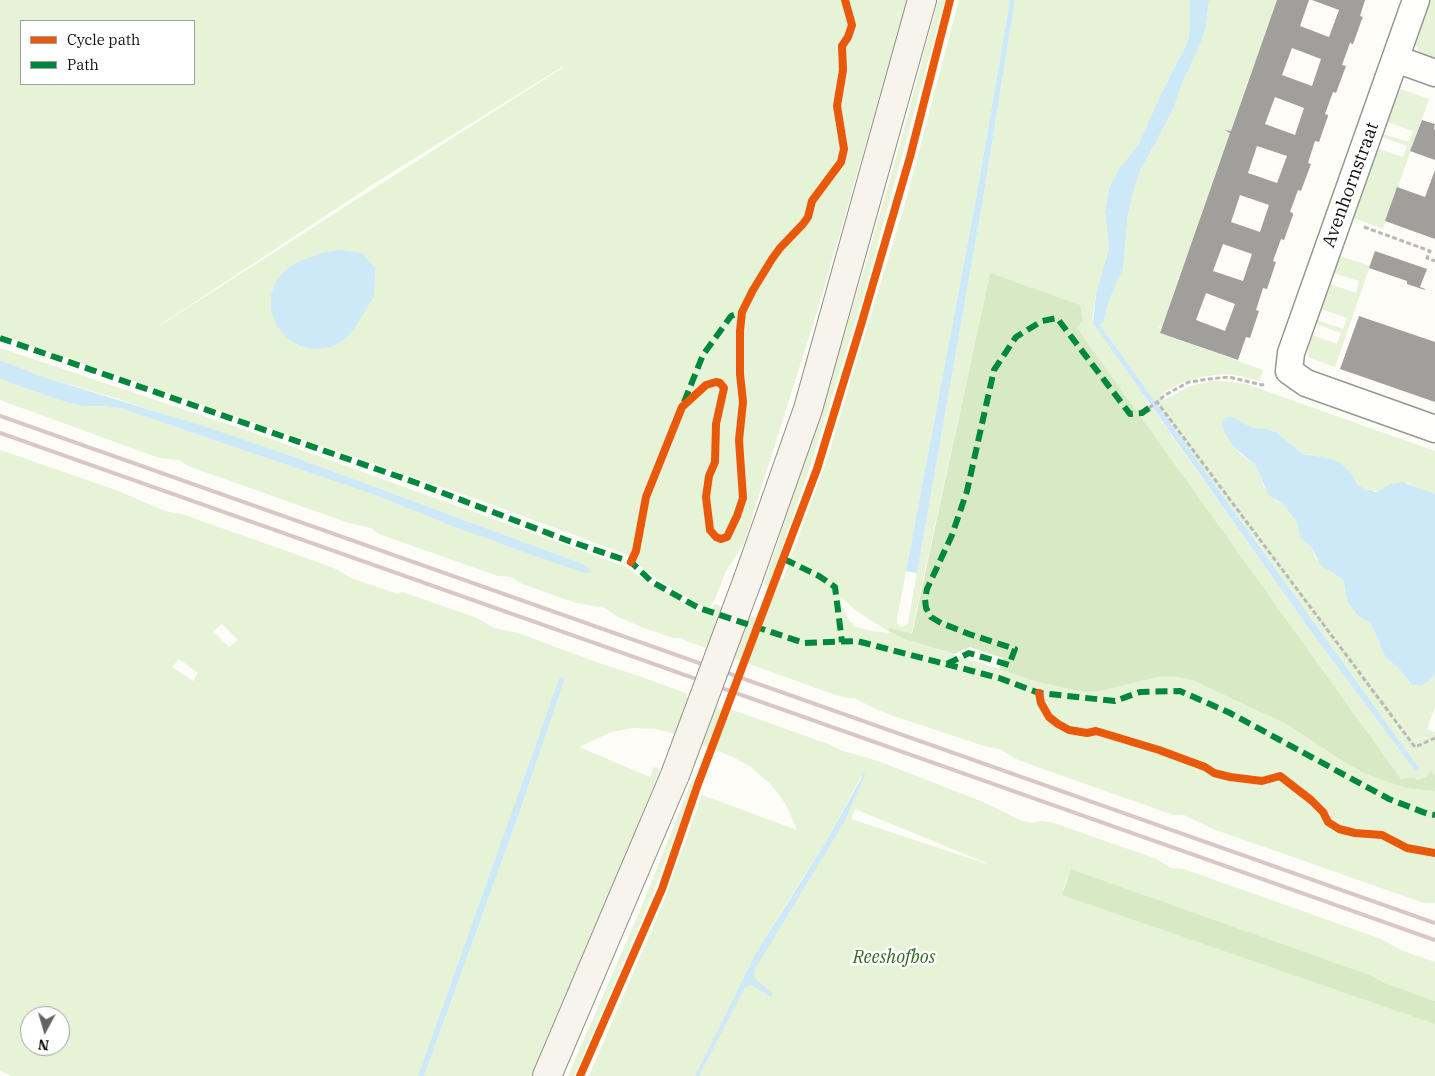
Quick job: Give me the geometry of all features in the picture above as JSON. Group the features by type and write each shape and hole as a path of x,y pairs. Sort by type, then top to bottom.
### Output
{"main road":[{"path":"548,1076 675,775 748,579 808,409 922,0"}],"street":[{"name":"Avenhornstraat","path":"1289,371 1291,353 1416,0"},
{"path":"1396,59 1435,73"},
{"path":"1289,371 1306,383 1435,429"}],"path":[{"path":"1339,218 1430,251 1427,258 1435,261"},
{"path":"1149,408 1165,395 1190,382 1229,377 1262,385 1289,371"},
{"path":"1157,402 1416,747 1435,738"}],"green space":[{"path":"0,0 907,0 821,299 744,543 726,571 715,599 709,608 699,605 648,573 631,556 482,501 0,334","holes":["562,68 145,335 378,181"]},
{"path":"938,0 945,0 864,294 813,458 769,585 783,579 826,462 906,200 959,0 1010,0 976,199 897,619 897,623 901,627 908,623 983,199 1015,0 1190,0 1188,41 1138,145 1119,169 1109,189 1105,212 1109,248 1096,294 1092,319 1153,409 1309,629 1416,772 1419,768 1100,325 1104,322 1108,303 1123,269 1128,214 1135,185 1140,171 1173,110 1181,86 1199,47 1206,27 1209,0 1277,0 1265,34 1262,33 1265,35 1248,82 1245,82 1248,84 1231,131 1227,131 1230,133 1213,181 1210,180 1213,182 1196,230 1193,229 1196,231 1179,278 1176,278 1178,280 1162,327 1158,327 1161,329 1160,333 1263,370 1260,381 1224,374 1200,377 1177,385 1160,395 1164,400 1188,387 1211,381 1246,384 1435,451 1435,494 1422,491 1408,483 1371,492 1361,488 1346,468 1328,458 1303,454 1272,430 1253,428 1229,417 1238,452 1256,466 1264,487 1276,501 1282,503 1297,522 1316,559 1344,582 1347,601 1358,616 1370,623 1386,657 1409,682 1416,686 1421,686 1428,682 1435,674 1435,707 1427,729 1435,732 1435,776 1431,770 1427,776 1418,780 1414,777 1401,779 1077,328 1083,319 990,273 911,635 889,629 888,631 858,612 841,598 842,607 850,622 853,623 853,626 871,631 891,633 904,639 1054,686 1073,690 1105,690 1158,677 1192,680 1288,725 1364,773 1395,785 1435,791 1435,903 1424,903 1213,829 1184,815 1173,815 1018,760 1000,749 987,747 896,717 854,698 846,698 824,691 681,638 673,638 644,628 618,617 605,608 576,603 522,584 511,577 498,576 379,534 371,528 346,522 188,466 179,460 159,458 0,400 0,379 82,406 120,408 378,496 499,543 589,568 583,564 294,457 112,397 43,377 0,360 0,348 257,434 624,566 652,585 696,610 709,615 714,604 758,618 768,586 764,584 824,401 864,269 900,144"},
{"path":"1431,0 1435,0 1435,61 1424,57 1417,49 1416,44"},
{"path":"1401,89 1429,99 1383,229 1354,218 1378,149 1403,157 1407,146 1382,137 1383,134 1409,142 1413,131 1387,122"},
{"path":"1340,256 1370,266 1335,367 1308,357 1308,350 1312,335 1337,344 1341,333 1316,324 1317,320 1343,329 1347,318 1321,309 1330,284 1356,293 1359,281 1334,273"},
{"path":"990,273 1080,305 1083,319 1077,328 1401,779 1414,777 1418,780 1427,776 1431,770 1435,776 1435,791 1395,785 1364,773 1288,725 1192,680 1158,677 1105,690 1089,692 1073,690 1038,682 999,669 1003,658 970,647 954,654 904,639 888,631 889,628 912,634"},
{"name":"Reeshofbos","path":"0,450 116,490 165,511 182,514 334,568 351,578 398,594 402,592 477,618 494,628 518,633 636,675 688,694 686,697 729,712 730,709 843,751 878,761 983,802 1022,821 1032,823 1041,821 1051,822 1157,859 1170,868 1184,869 1381,939 1401,950 1435,962 1435,1001 1387,984 1370,975 1071,869 1063,890 1435,1016 1435,1076 589,1076 663,903 702,795 797,830 786,805 778,793 751,767 731,756 668,732 656,729 633,728 611,732 579,747 650,777 654,767 660,769 608,902 532,1076 424,1076 520,811 565,678 561,677 418,1076 11,1076 0,1070","holes":["222,624 238,640 229,647 213,631","179,659 198,673 193,681 172,667","861,777 862,783 846,817 765,937 824,845","855,809 984,862 987,864 851,819"]},
{"path":"692,780 694,782 692,791 651,898 574,1076 568,1076 642,906"},
{"path":"1071,869 1370,975 1387,984 1435,1001 1435,1024 1062,895"}],"water":[{"path":"1010,0 1015,0 983,199 917,573 906,571 976,199"},
{"path":"1190,0 1209,0 1206,27 1173,110 1140,171 1135,185 1128,214 1123,269 1108,303 1104,322 1100,325 1419,768 1416,772 1309,629 1093,323 1096,294 1109,248 1105,212 1109,189 1119,169 1138,145 1188,41"},
{"path":"339,250 362,253 375,268 374,296 354,329 344,340 331,347 316,349 300,346 287,338 277,326 271,311 271,295 276,282 285,270 298,262 322,253"},
{"path":"0,360 43,377 206,427 294,457 583,564 589,568 590,573 552,562 452,526 378,496 120,408 82,406 0,379"},
{"path":"1226,417 1232,417 1253,428 1276,432 1303,454 1328,458 1341,463 1351,473 1357,484 1365,490 1376,492 1391,484 1402,482 1435,494 1435,674 1428,682 1421,686 1412,685 1386,657 1370,623 1358,616 1347,601 1344,582 1320,564 1312,548 1300,537 1297,522 1282,503 1271,497 1267,492 1256,466 1233,446 1222,427 1222,421"},
{"path":"560,677 565,678 520,811 424,1076 418,1076"},
{"path":"866,770 843,824 755,969 755,979 772,992 773,996 769,996 752,985 745,987 699,1076 695,1076 755,955 824,845"}],"building":[{"path":"1277,0 1309,0 1300,26 1329,37 1339,10 1312,0 1365,0 1360,16 1363,17 1353,44 1350,43 1342,65 1346,66 1336,93 1333,92 1325,114 1328,116 1319,142 1315,141 1308,163 1311,164 1301,191 1298,190 1290,212 1293,215 1284,240 1281,239 1273,261 1276,262 1267,289 1263,288 1256,310 1259,311 1250,338 1246,337 1238,360 1160,333 1230,133 1225,130 1231,131","holes":["1292,48 1321,59 1312,86 1282,75","1275,97 1304,108 1295,135 1265,124","1257,146 1287,156 1277,183 1248,173","1240,195 1269,205 1260,232 1231,222","1223,244 1252,254 1243,281 1213,271","1206,293 1235,304 1225,331 1196,320"]},
{"path":"1422,120 1435,124 1435,160 1410,151"},
{"path":"1435,170 1435,239 1385,221 1397,187 1425,197"},
{"path":"1375,251 1427,269 1420,287 1425,290 1407,284 1407,281 1369,268"},
{"path":"1359,316 1435,342 1435,402 1340,369"}],"railway":[{"path":"0,416 1435,923"},
{"path":"0,433 1435,940"}],"marked path":[{"path":"684,402 703,355 731,316 742,312"},
{"path":"947,664 969,653 1009,665 1015,649 941,623 931,617 926,608 925,599 927,589 952,535 967,491 994,370 1016,337 1042,321 1057,318 1130,414 1142,413 1149,408"},
{"path":"0,338 417,483 566,540 631,562 652,582 699,608 804,643 857,641 999,678 1039,693 1115,701 1140,692 1180,691 1230,713 1389,799 1435,815"},
{"path":"784,559 819,576 835,587 842,642"}],"cycle path":[{"path":"631,562 636,551 646,497 682,407 706,385 716,382 720,383 724,388 716,424 715,462 709,476 706,497 710,530 716,537 721,539 727,537 737,516 743,498 739,440 743,402 740,374 742,312 772,259 808,217 812,201 841,162 844,149 837,106 843,70 842,46 848,37 852,25 845,0"},
{"path":"580,1076 662,889 698,784 817,469 910,157 950,0"},
{"path":"1039,693 1041,703 1049,717 1069,730 1087,733 1096,731 1159,750 1205,767 1214,773 1230,777 1262,781 1280,776 1311,800 1323,812 1328,822 1339,829 1355,833 1382,835 1407,848 1435,853"}]}
